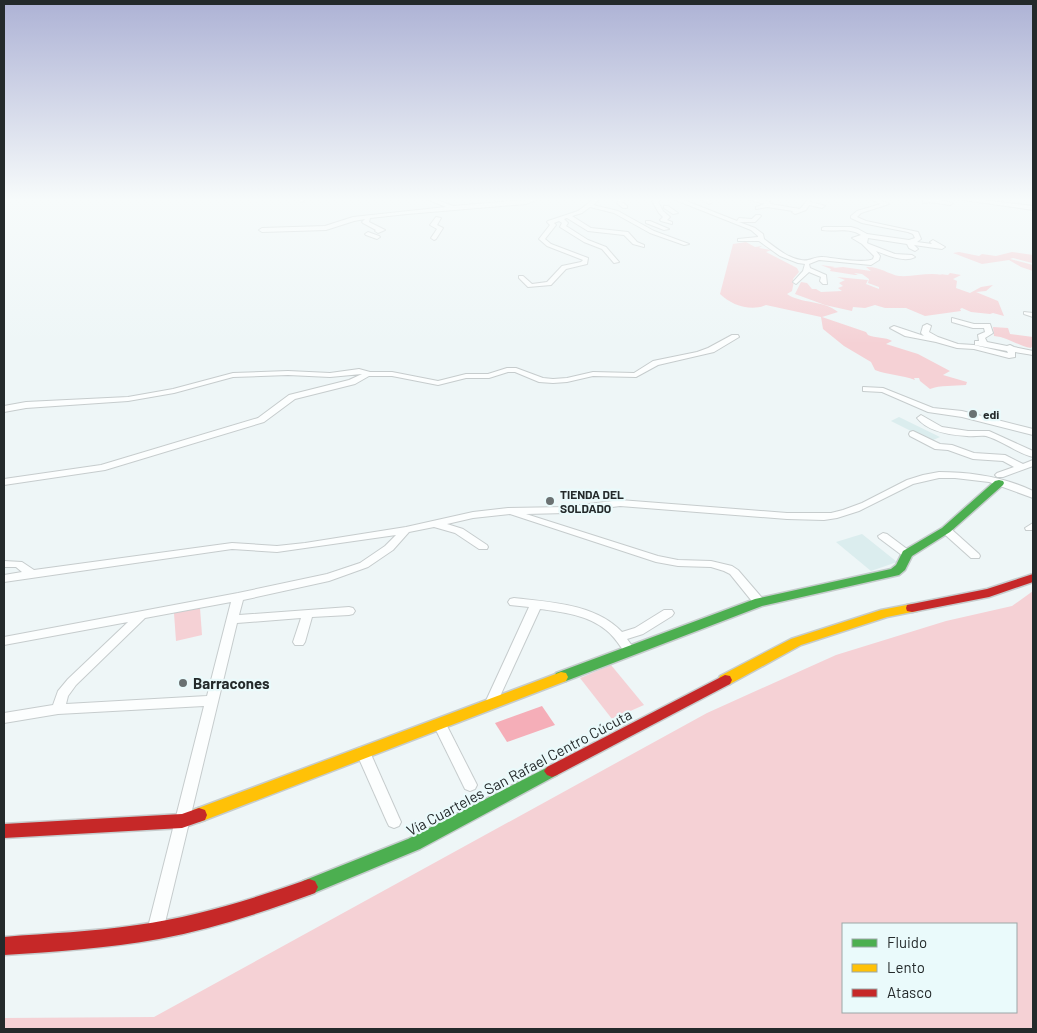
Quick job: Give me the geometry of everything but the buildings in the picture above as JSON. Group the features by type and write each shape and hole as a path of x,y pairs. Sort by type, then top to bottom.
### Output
{"street":[{"path":"521,277 530,286 548,284 564,267 586,263 586,259 555,247"},
{"path":"602,247 616,262"},
{"path":"772,247 782,255 800,262 809,262 818,258 871,263 876,260 877,256"},
{"path":"871,247 877,256 904,264"},
{"path":"878,247 894,256 912,257"},
{"path":"911,247 915,249"},
{"path":"796,282 809,262"},
{"path":"806,269 824,276 823,281 825,283"},
{"path":"956,322 988,326 989,333 981,337 984,344"},
{"path":"927,326 925,333 941,341"},
{"path":"894,328 914,336 957,346 974,347 1009,356 1012,355 1010,347"},
{"path":"4,409 26,405 128,399 174,391 233,375 288,373 330,375 359,371 368,374 392,374 438,383 466,376 499,374 507,370 516,370 542,380 553,381 593,374 636,375 656,362 705,352 735,337"},
{"path":"974,347 967,343 973,342 1010,347 1033,353"},
{"path":"4,482 102,468 261,420 292,397 352,382 368,374"},
{"path":"866,389 883,390 932,410 962,414 1033,432"},
{"path":"921,418 928,424 940,429 968,434 986,433 1033,454"},
{"path":"912,434 938,447 949,447 972,456 1005,458 1022,467"},
{"path":"4,831 182,821 759,602 895,572 901,567 907,554 946,530 1000,479 1033,463"},
{"path":"4,578 232,546 277,548 305,546 406,530 473,515 508,511 566,510 620,503 814,517 838,515 912,481 931,475 948,474 1000,479 1033,495"},
{"path":"508,511 656,559 678,563 711,564 728,568 734,572 759,602"},
{"path":"433,523 459,531 484,547"},
{"path":"4,641 238,598 347,572 364,565 389,548 406,530"},
{"path":"946,530 975,556"},
{"path":"884,536 907,554"},
{"path":"4,564 18,564 32,574"},
{"name":"Vía Cuarteles San Rafael Centro Cúcuta","path":"4,946 155,931 283,898 414,844 796,642 886,613 989,593 1033,578"},
{"path":"155,931 238,598"},
{"path":"514,602 582,614 601,621 611,628 630,651"},
{"path":"490,705 536,605"},
{"path":"233,619 349,611"},
{"path":"300,642 308,613"},
{"path":"619,637 639,631 668,613"},
{"path":"58,709 62,694 72,682 141,616"},
{"path":"4,718 58,709 212,701"},
{"path":"439,724 470,785"},
{"path":"363,752 394,822"}],"shaded area":[{"path":"732,247 760,247 771,250 766,252 797,268 799,272 793,279 792,291 787,294 832,308 838,312 822,317 866,332 868,335 890,340 892,341 886,344 918,354 950,371 943,375 967,382 966,385 943,386 930,389 919,378 914,378 915,380 875,370 871,362 844,346 823,329 821,317 766,305 754,308 741,306 720,294"},
{"path":"959,252 979,256 982,254 996,256 1012,252 1033,255 1032,263 1013,258 1010,259 1033,265 1033,271 1009,260 982,264 953,253"},
{"path":"821,265 835,267 832,268 843,267 871,271 866,267 871,267 899,276 948,275 950,273 961,275 953,279 957,281 956,288 970,293 981,287 993,285 986,291 976,292 998,301 1004,316 993,313 971,312 962,308 960,309 961,311 925,316 906,308 885,308 875,305 865,308 853,307 852,311 825,305 795,294 801,282 807,283 812,289 821,292 842,291 838,288 843,286 839,283 845,280 837,277 868,280 866,284 879,289 879,287 868,283 869,279 862,274 854,273 858,275 855,275 830,271 831,269"},
{"path":"993,327 1008,328 1010,334 1033,337 1033,345 1031,348 1026,347 994,336"},
{"path":"899,417 940,437 931,441 891,421"},
{"path":"862,534 897,562 871,571 836,542"},
{"path":"1033,591 1033,1029 4,1029 4,1018 154,1017 707,713 836,655 946,621 1012,606"},
{"path":"200,608 202,635 176,641 174,613"},
{"path":"611,665 644,705 612,719 580,678"},
{"path":"542,706 555,725 507,742 495,723"}],"traffic: fast":[{"path":"561,677 759,602 895,572 901,567 907,554 946,530 999,483"},
{"path":"309,887 414,844 552,771"}],"traffic: slow":[{"path":"725,680 796,642 886,613 912,608"},
{"path":"199,815 561,677"}],"traffic: jam":[{"path":"912,608 989,593 1033,578"},
{"path":"552,771 725,680"},
{"path":"4,831 182,821 199,815"},
{"path":"4,946 104,938 181,926 267,902 309,887"}],"place":[{"name":"edi","path":"973,414"},
{"name":"TIENDA DEL SOLDADO","path":"550,501"},
{"name":"Barracones","path":"183,683"}]}
